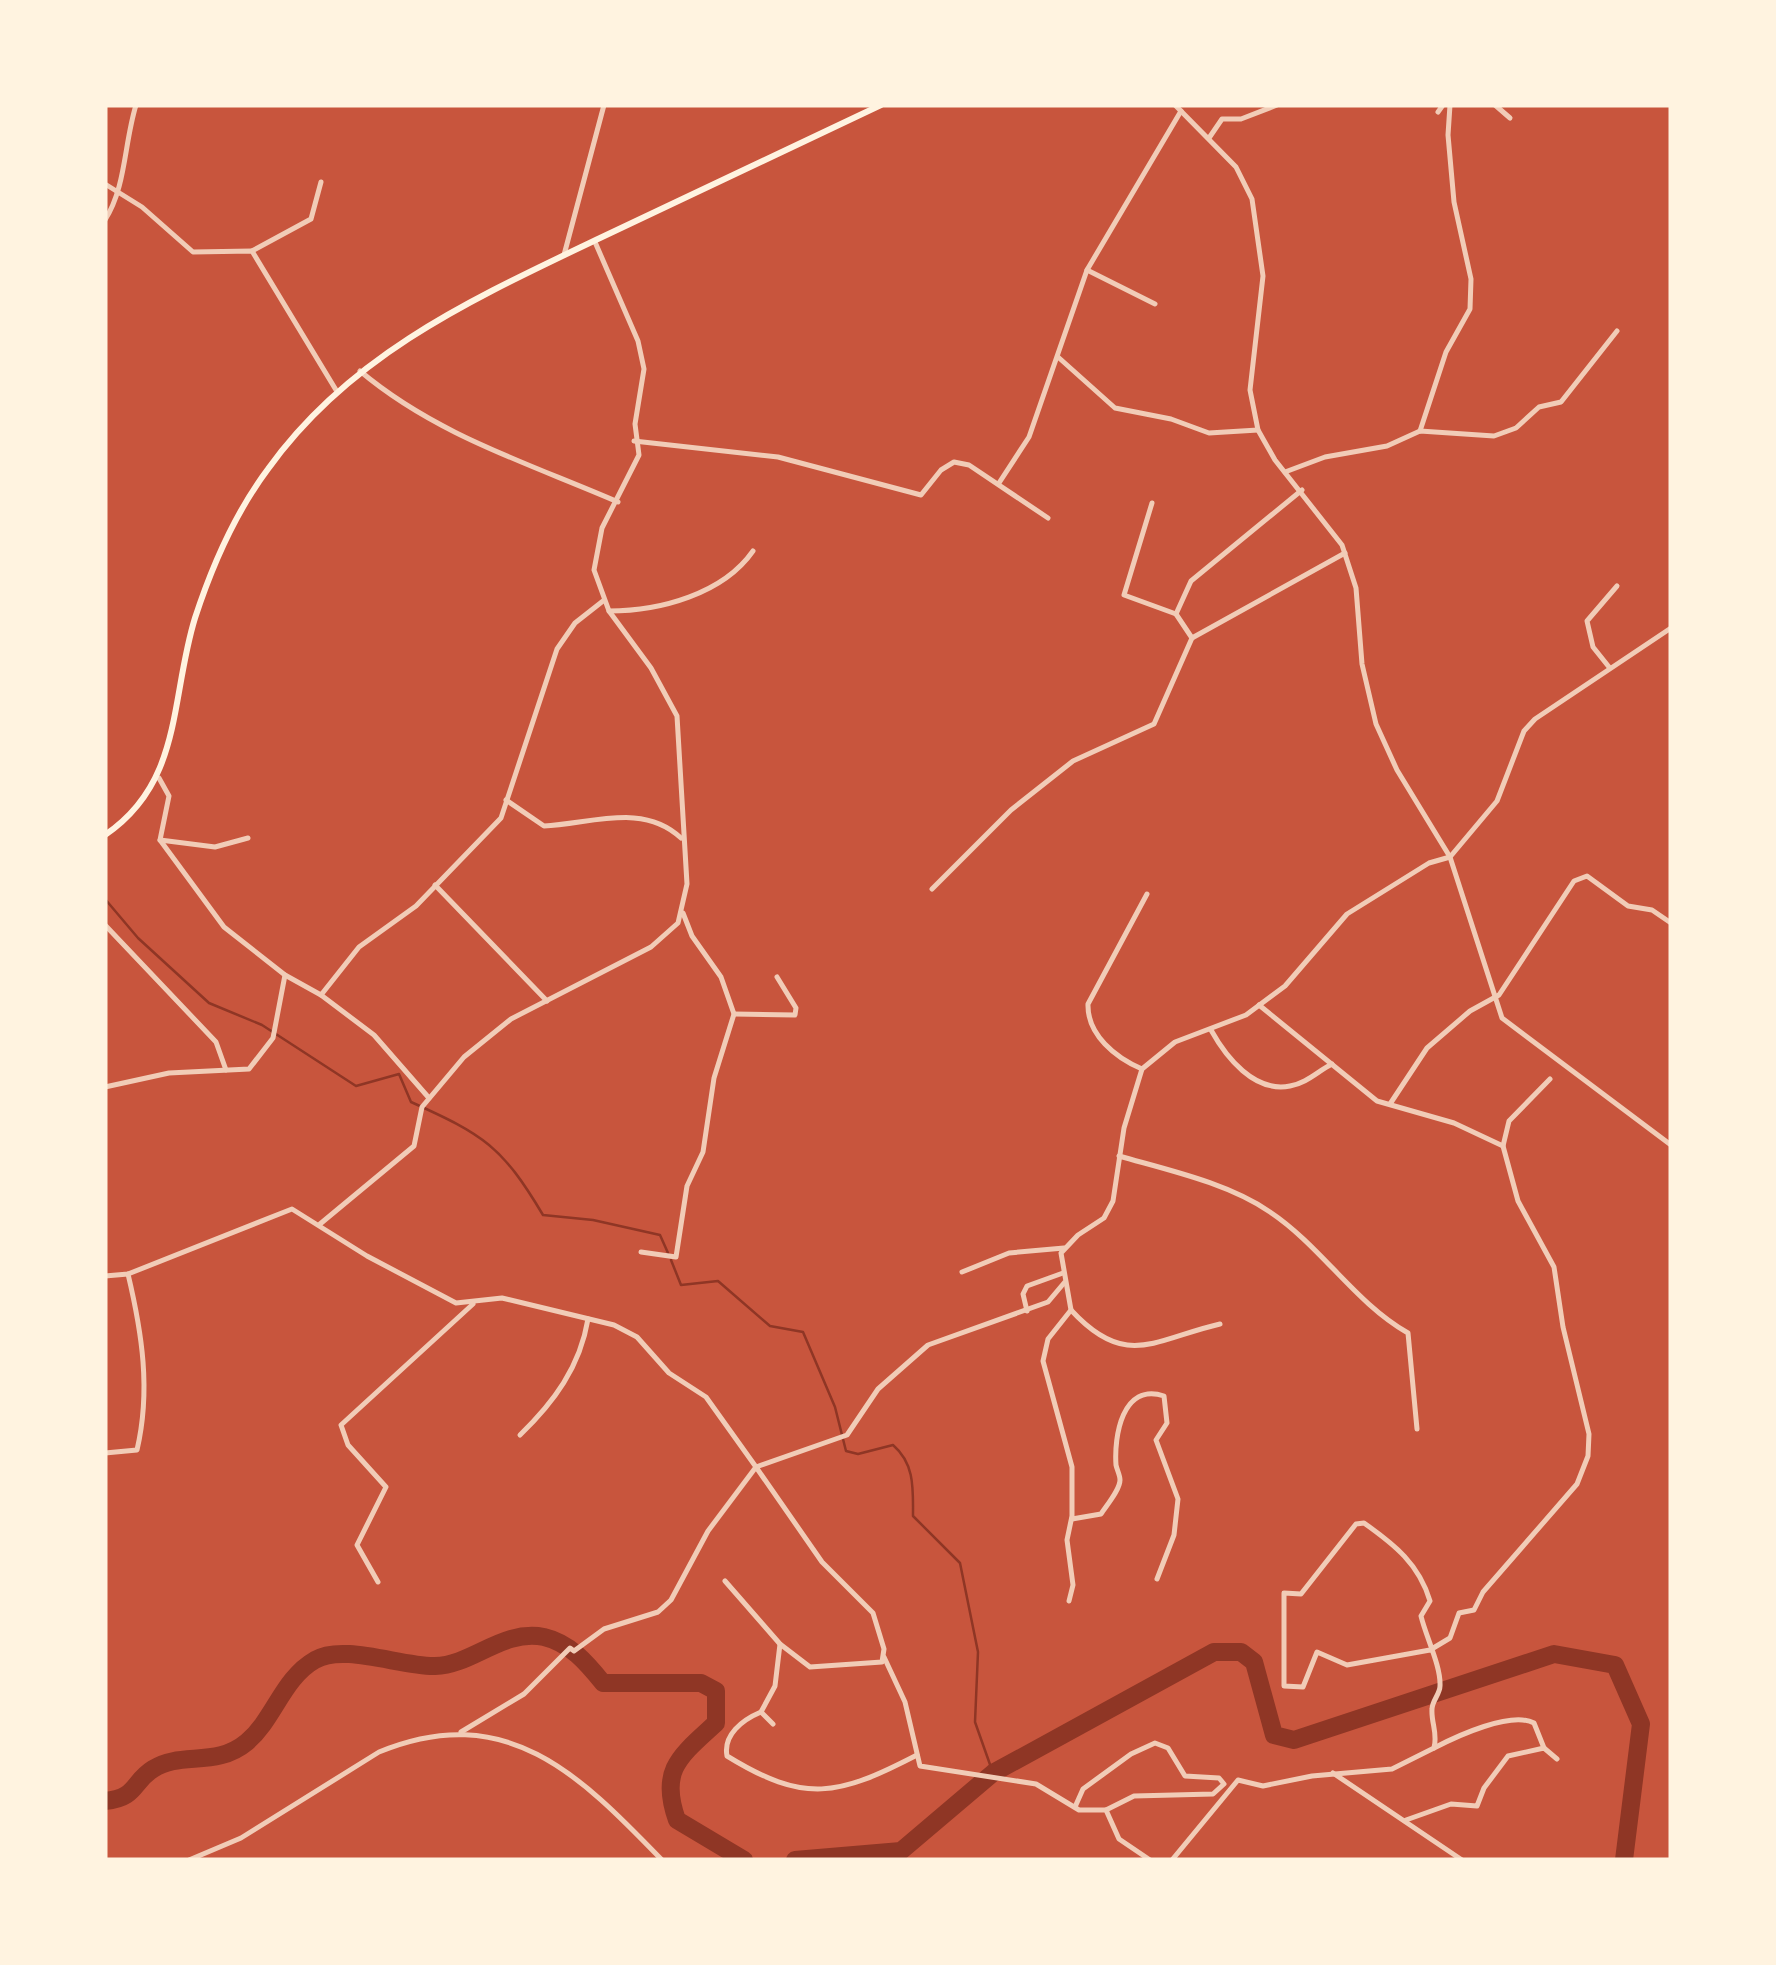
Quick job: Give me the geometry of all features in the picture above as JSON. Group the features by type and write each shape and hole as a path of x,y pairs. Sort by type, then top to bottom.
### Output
{"main road":[{"path":"105,835 133,812 159,778 195,620 224,544 266,471 336,390 423,327 564,255 881,105"}],"street":[{"path":"105,220 120,195 120,174 136,105"},
{"path":"564,255 604,105"},
{"path":"1175,105 1242,175 1257,220 1262,290 1252,336 1250,390 1258,430 1345,554 1356,588 1362,664 1376,724 1396,770 1450,857 1502,1018 1671,1146"},
{"path":"1209,138 1222,118 1241,119 1277,105"},
{"path":"1438,112 1446,105"},
{"path":"1420,432 1446,352 1470,309 1471,280 1454,202 1446,105"},
{"path":"1495,105 1510,118"},
{"path":"998,484 1029,437 1086,270 1181,112"},
{"path":"105,184 142,207 193,252 252,251 311,219 321,182"},
{"path":"320,1224 414,1146 429,1098 483,1040 548,1000 651,948 678,923 682,910 686,884 677,716 651,668 609,612 594,554 609,510 618,502 640,456 634,441 642,354 594,241"},
{"path":"252,251 336,390"},
{"path":"1086,270 1154,304"},
{"path":"1285,472 1326,457 1387,446 1420,432 1494,436 1516,428 1539,407 1562,402 1617,330"},
{"path":"1058,357 1115,408 1209,433 1258,430"},
{"path":"360,371 397,402 461,438 618,502"},
{"path":"634,441 778,457 921,496 941,470 954,462 969,466 1048,518"},
{"path":"1176,614 1191,580 1302,490"},
{"path":"1152,503 1124,595 1176,614 1192,638"},
{"path":"609,612 703,594 742,567 754,552"},
{"path":"932,889 1011,810 1064,768 1154,724 1192,638 1345,554"},
{"path":"1610,667 1593,646 1588,621 1617,586"},
{"path":"321,995 359,946 416,906 501,818 557,649 575,623 604,602"},
{"path":"962,1272 1009,1253 1064,1248 1104,1218 1115,1193 1134,1086 1142,1069 1175,1042 1211,1030 1259,1005 1300,972 1348,914 1428,863 1450,857 1497,801 1524,731 1610,667 1670,633"},
{"path":"159,778 169,796 160,840 224,928 374,1035 429,1098"},
{"path":"506,800 544,826 624,816 652,820 681,838"},
{"path":"160,840 215,847 248,838"},
{"path":"1390,1104 1427,1048 1470,1011 1494,998 1564,894 1580,878 1586,876 1628,906 1652,910 1671,923"},
{"path":"435,885 548,1000"},
{"path":"1142,1069 1109,1048 1095,1032 1088,1012 1091,997 1147,894"},
{"path":"642,1252 676,1257 687,1186 702,1152 714,1078 734,1014 720,977 692,936 682,910"},
{"path":"105,925 216,1042 226,1070"},
{"path":"105,1087 169,1073 248,1069 273,1038 285,975"},
{"path":"734,1014 795,1014 796,1008 778,977"},
{"path":"1259,1005 1377,1101 1454,1123 1502,1146"},
{"path":"1211,1030 1227,1058 1269,1084 1292,1086 1334,1064"},
{"path":"1434,1748 1438,1734 1432,1706 1440,1688 1430,1650 1421,1616 1430,1602 1412,1561 1364,1523 1356,1524 1300,1594 1284,1593 1281,1656 1284,1686 1291,1689 1303,1688 1317,1652 1347,1665 1430,1650 1450,1638 1459,1613 1474,1610 1483,1592 1578,1484 1588,1456 1588,1434 1562,1327 1554,1267 1518,1200 1502,1146 1509,1121 1550,1079"},
{"path":"1119,1156 1232,1193 1266,1209 1372,1308 1408,1333 1417,1428"},
{"path":"105,1276 128,1274 292,1209 456,1303 502,1298 588,1319 638,1337 669,1373 706,1397 822,1562 872,1613 884,1657 905,1702 920,1766 936,1772 1036,1784 1075,1808 1106,1810 1134,1796 1214,1794 1224,1784 1219,1778 1185,1776 1168,1748 1155,1744 1131,1754 1083,1789 1075,1808"},
{"path":"1064,1248 1063,1272 1071,1310 1106,1341 1131,1346 1164,1344 1220,1324"},
{"path":"1027,1311 1022,1294 1026,1286 1063,1272"},
{"path":"105,1453 137,1450 146,1400 142,1344 128,1274"},
{"path":"189,1860 242,1838 379,1752 403,1742 461,1732 524,1694 570,1648 574,1651 604,1629 658,1612 671,1600 716,1518 756,1467 847,1434 878,1389 928,1345 1027,1311 1052,1298 1065,1282"},
{"path":"378,1582 357,1546 386,1487 348,1444 342,1426 473,1304"},
{"path":"1069,1601 1073,1585 1067,1540 1072,1519 1072,1467 1043,1361 1048,1339 1071,1310"},
{"path":"520,1435 556,1396 582,1349 588,1319"},
{"path":"1072,1519 1101,1514 1119,1484 1116,1436 1124,1412 1134,1400 1155,1394 1164,1396 1167,1424 1156,1440 1157,1450 1178,1500 1174,1535 1157,1578"},
{"path":"725,1581 780,1644 816,1668 874,1665 884,1657"},
{"path":"780,1644 775,1686 760,1712 744,1720 730,1736 727,1756 801,1791 859,1781 916,1755"},
{"path":"760,1712 773,1724"},
{"path":"1172,1860 1238,1780 1262,1786 1332,1773 1392,1769 1485,1726 1521,1718 1534,1723 1544,1748 1557,1760"},
{"path":"461,1732 517,1747 568,1772 610,1805 662,1860"},
{"path":"1406,1820 1450,1804 1477,1806 1504,1758 1544,1748"},
{"path":"1332,1773 1462,1860"},
{"path":"1106,1810 1118,1838 1150,1860"}],"waterway":[{"path":"105,899 138,938 209,1003 262,1025 356,1086 399,1074 411,1102 489,1145 515,1173 543,1215 593,1220 660,1235 668,1253"},
{"path":"671,1260 681,1285 718,1281 770,1326 803,1332 835,1407 846,1451 858,1454 893,1445 900,1452 911,1478 913,1516 960,1563 978,1652 975,1722 993,1773"},
{"path":"105,1801 123,1797 146,1774 164,1764 235,1750 256,1733 295,1677 327,1655 357,1655 435,1666 462,1660 515,1638 544,1637 570,1649 603,1683 701,1683 716,1691 716,1723 676,1765 670,1788 672,1803 677,1820 744,1860"},
{"path":"795,1860 901,1851 993,1773 1214,1652 1241,1652 1254,1662 1274,1735 1294,1740 1554,1654 1615,1665 1641,1724 1624,1860"}]}
